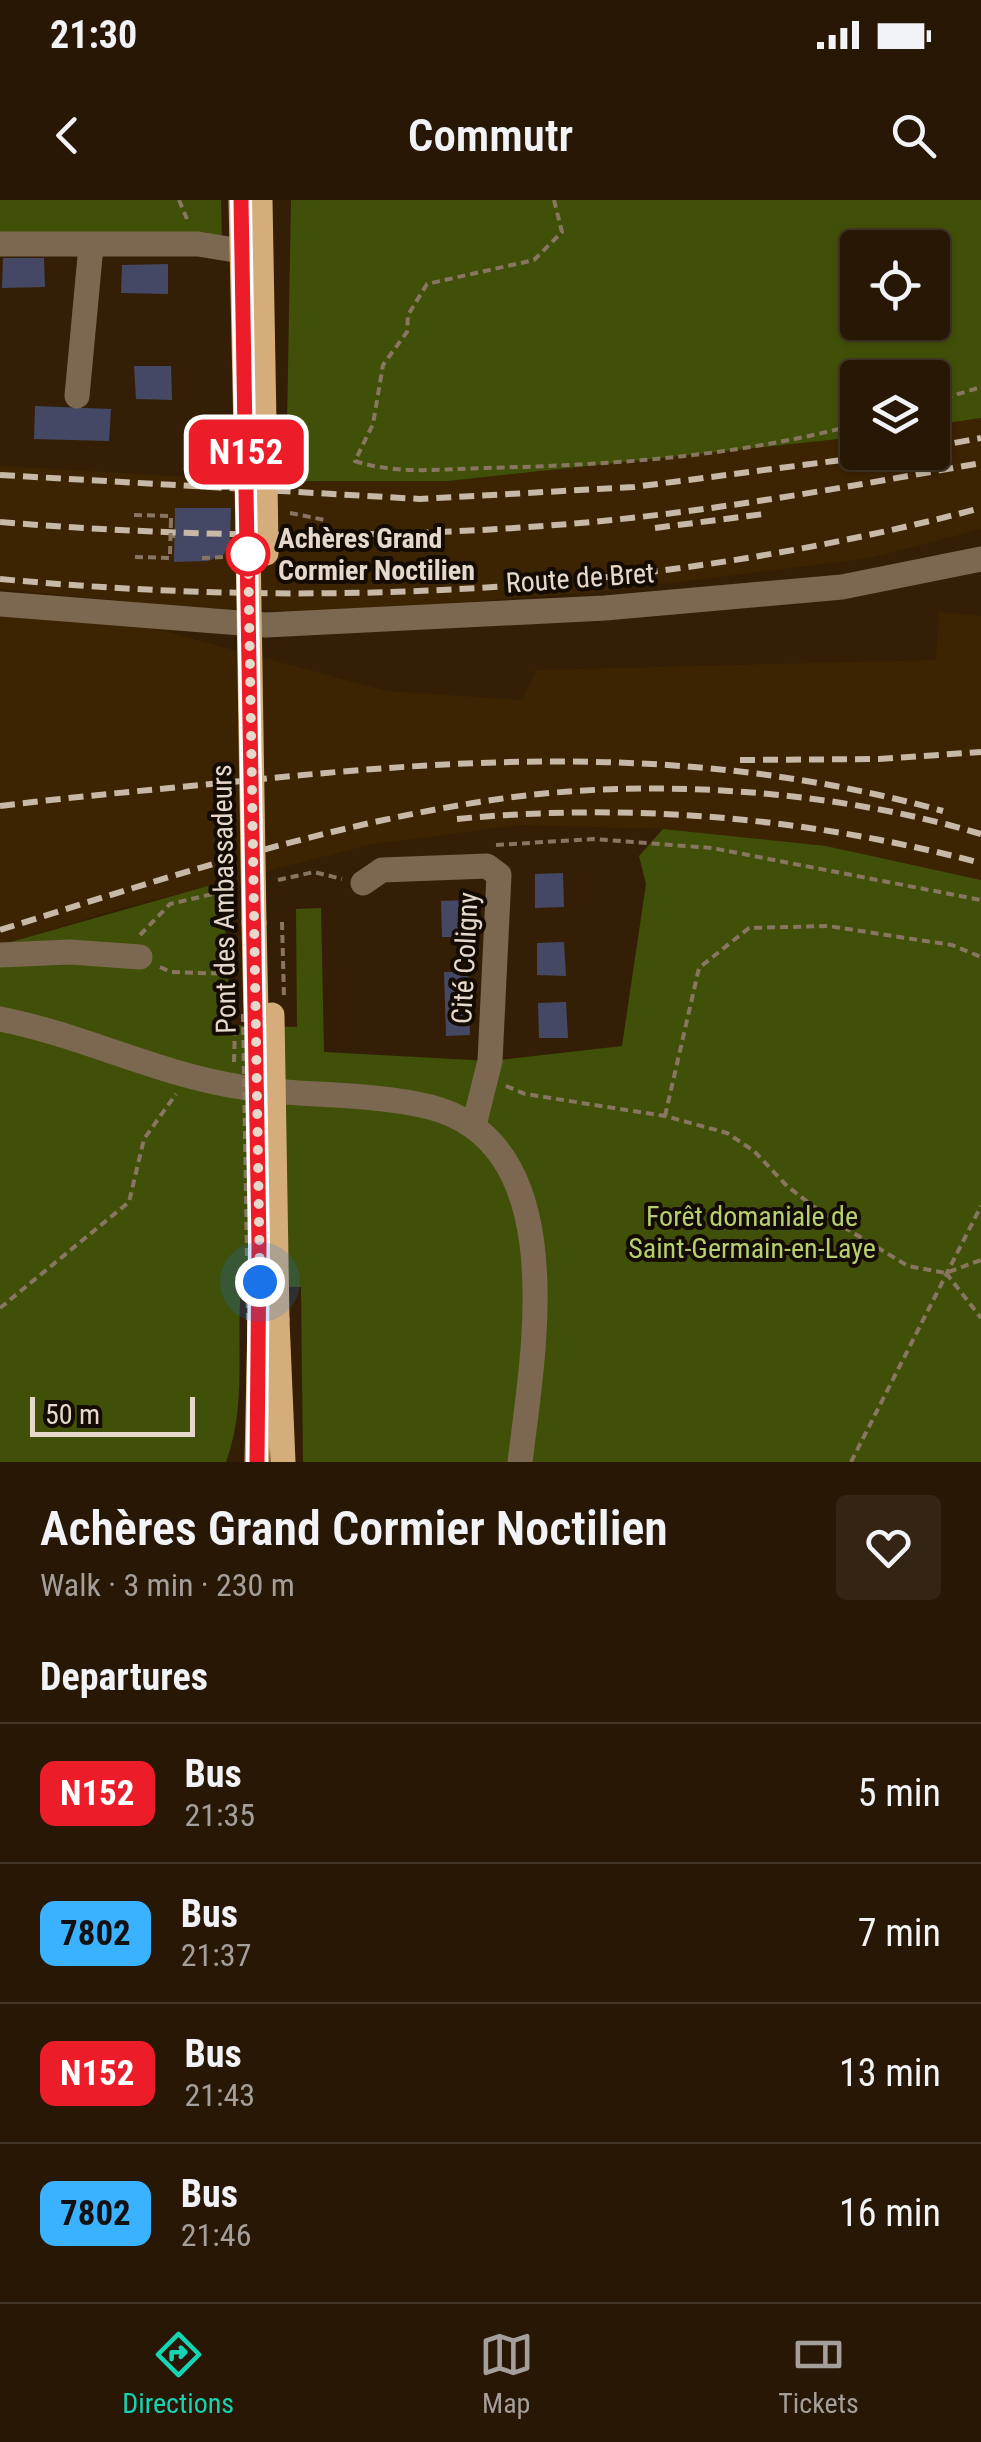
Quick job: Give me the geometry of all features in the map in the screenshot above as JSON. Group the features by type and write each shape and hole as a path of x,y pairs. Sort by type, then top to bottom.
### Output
{"main road":[{"path":"240,200 250,251"},
{"path":"250,251 260,200"},
{"name":"Pont des Ambassadeurs","path":"250,251 269,923 258,1015"},
{"name":"Pont des Ambassadeurs","path":"262,1320 255,974 269,923"},
{"path":"254,1462 262,1320"},
{"path":"262,1320 283,1462"}],"street":[{"path":"0,244 198,244 250,251"},
{"path":"77,396 90,246"},
{"name":"Route de Bret","path":"0,604 266,626 613,607 842,587 981,559"},
{"name":"Cité Coligny","path":"363,884 382,870 487,866 499,875 488,1079 474,1125"},
{"path":"0,954 70,952 140,957"},
{"path":"0,1018 188,1078 428,1107 474,1125 500,1151 522,1204 530,1240 536,1286 534,1359 520,1462"}],"path":[{"path":"554,200 562,232 534,260 427,284 416,296 408,314 407,332 383,365 373,424 355,461 410,472 642,459 752,449 840,428"},
{"path":"950,396 981,386"},
{"path":"134,516 171,516 173,536 170,558 135,557"},
{"path":"202,558 239,556"},
{"path":"493,845 593,840 712,848 981,900"},
{"path":"277,880 314,872 363,884"},
{"path":"241,888 170,904 140,934 140,957 171,972 255,974"},
{"path":"262,1320 258,1015 269,923"},
{"path":"664,1116 699,968 749,928 828,926 952,945 981,957"},
{"path":"233,1072 258,1015"},
{"path":"0,1308 129,1202 144,1139 188,1078"},
{"path":"488,1079 524,1094 664,1116 726,1132 827,1217 908,1266 946,1273 981,1260"},
{"path":"852,1462 981,1206"},
{"path":"946,1273 981,1318"}],"shaded area":[{"path":"981,418 981,529 870,558 609,591 331,612 197,608 0,589 0,466 228,479 448,481 840,439 840,470 950,470 950,423"},
{"path":"939,612 981,616 981,880 826,846 663,829 520,825 373,844 119,909 0,945 0,613 152,628 387,691 522,700 536,670 936,660"}],"green space":[{"path":"0,200 221,200 222,242 0,249"},
{"path":"291,200 981,200 981,418 950,423 950,360 840,360 840,439 448,481 286,481"},
{"name":"Forêt domaniale de Saint-Germain-en-Laye","path":"663,829 826,846 981,880 981,1462 303,1462 301,1287 241,1286 239,1397 226,1462 0,1462 0,945 222,882 231,1025 297,1027 296,909 321,908 324,1052 490,1061 622,1046 646,884 639,856"}],"building":[{"path":"3,258 44,258 45,287 2,288"},
{"path":"168,264 168,294 121,293 122,265"},
{"path":"134,366 171,366 172,400 136,399"},
{"path":"35,406 111,409 109,441 34,439"},
{"path":"175,508 231,508 230,542 224,554 208,561 174,562"},
{"path":"563,873 564,907 535,908 535,874"},
{"path":"467,900 468,937 442,937 441,901"},
{"path":"564,942 566,976 537,975 537,943"},
{"path":"444,972 468,972 470,1035 446,1036"},
{"path":"566,1002 568,1038 539,1038 538,1003"}],"railway":[{"path":"950,444 981,438"},
{"path":"0,475 420,499 634,487 840,460"},
{"path":"0,522 296,535 517,528 738,504 981,463"},
{"path":"0,579 247,593 371,593 494,587 617,576 739,559 860,537 981,508"},
{"path":"655,528 764,514"},
{"path":"740,760 879,759 981,752"},
{"path":"0,806 332,772 508,762 594,762 767,775 943,811"},
{"path":"0,930 184,872 373,822 557,792 679,789 804,798 925,819 981,834"},
{"path":"457,819 589,812 721,818 852,835 981,863"}],"bus line":[{"name":"N152","path":"241,200 260,1320 257,1462"}],"place":[{"name":"Achères Grand Cormier Noctilien","path":"248,554"}],"route":[{"path":"248,554 248,546 260,1282"}]}
